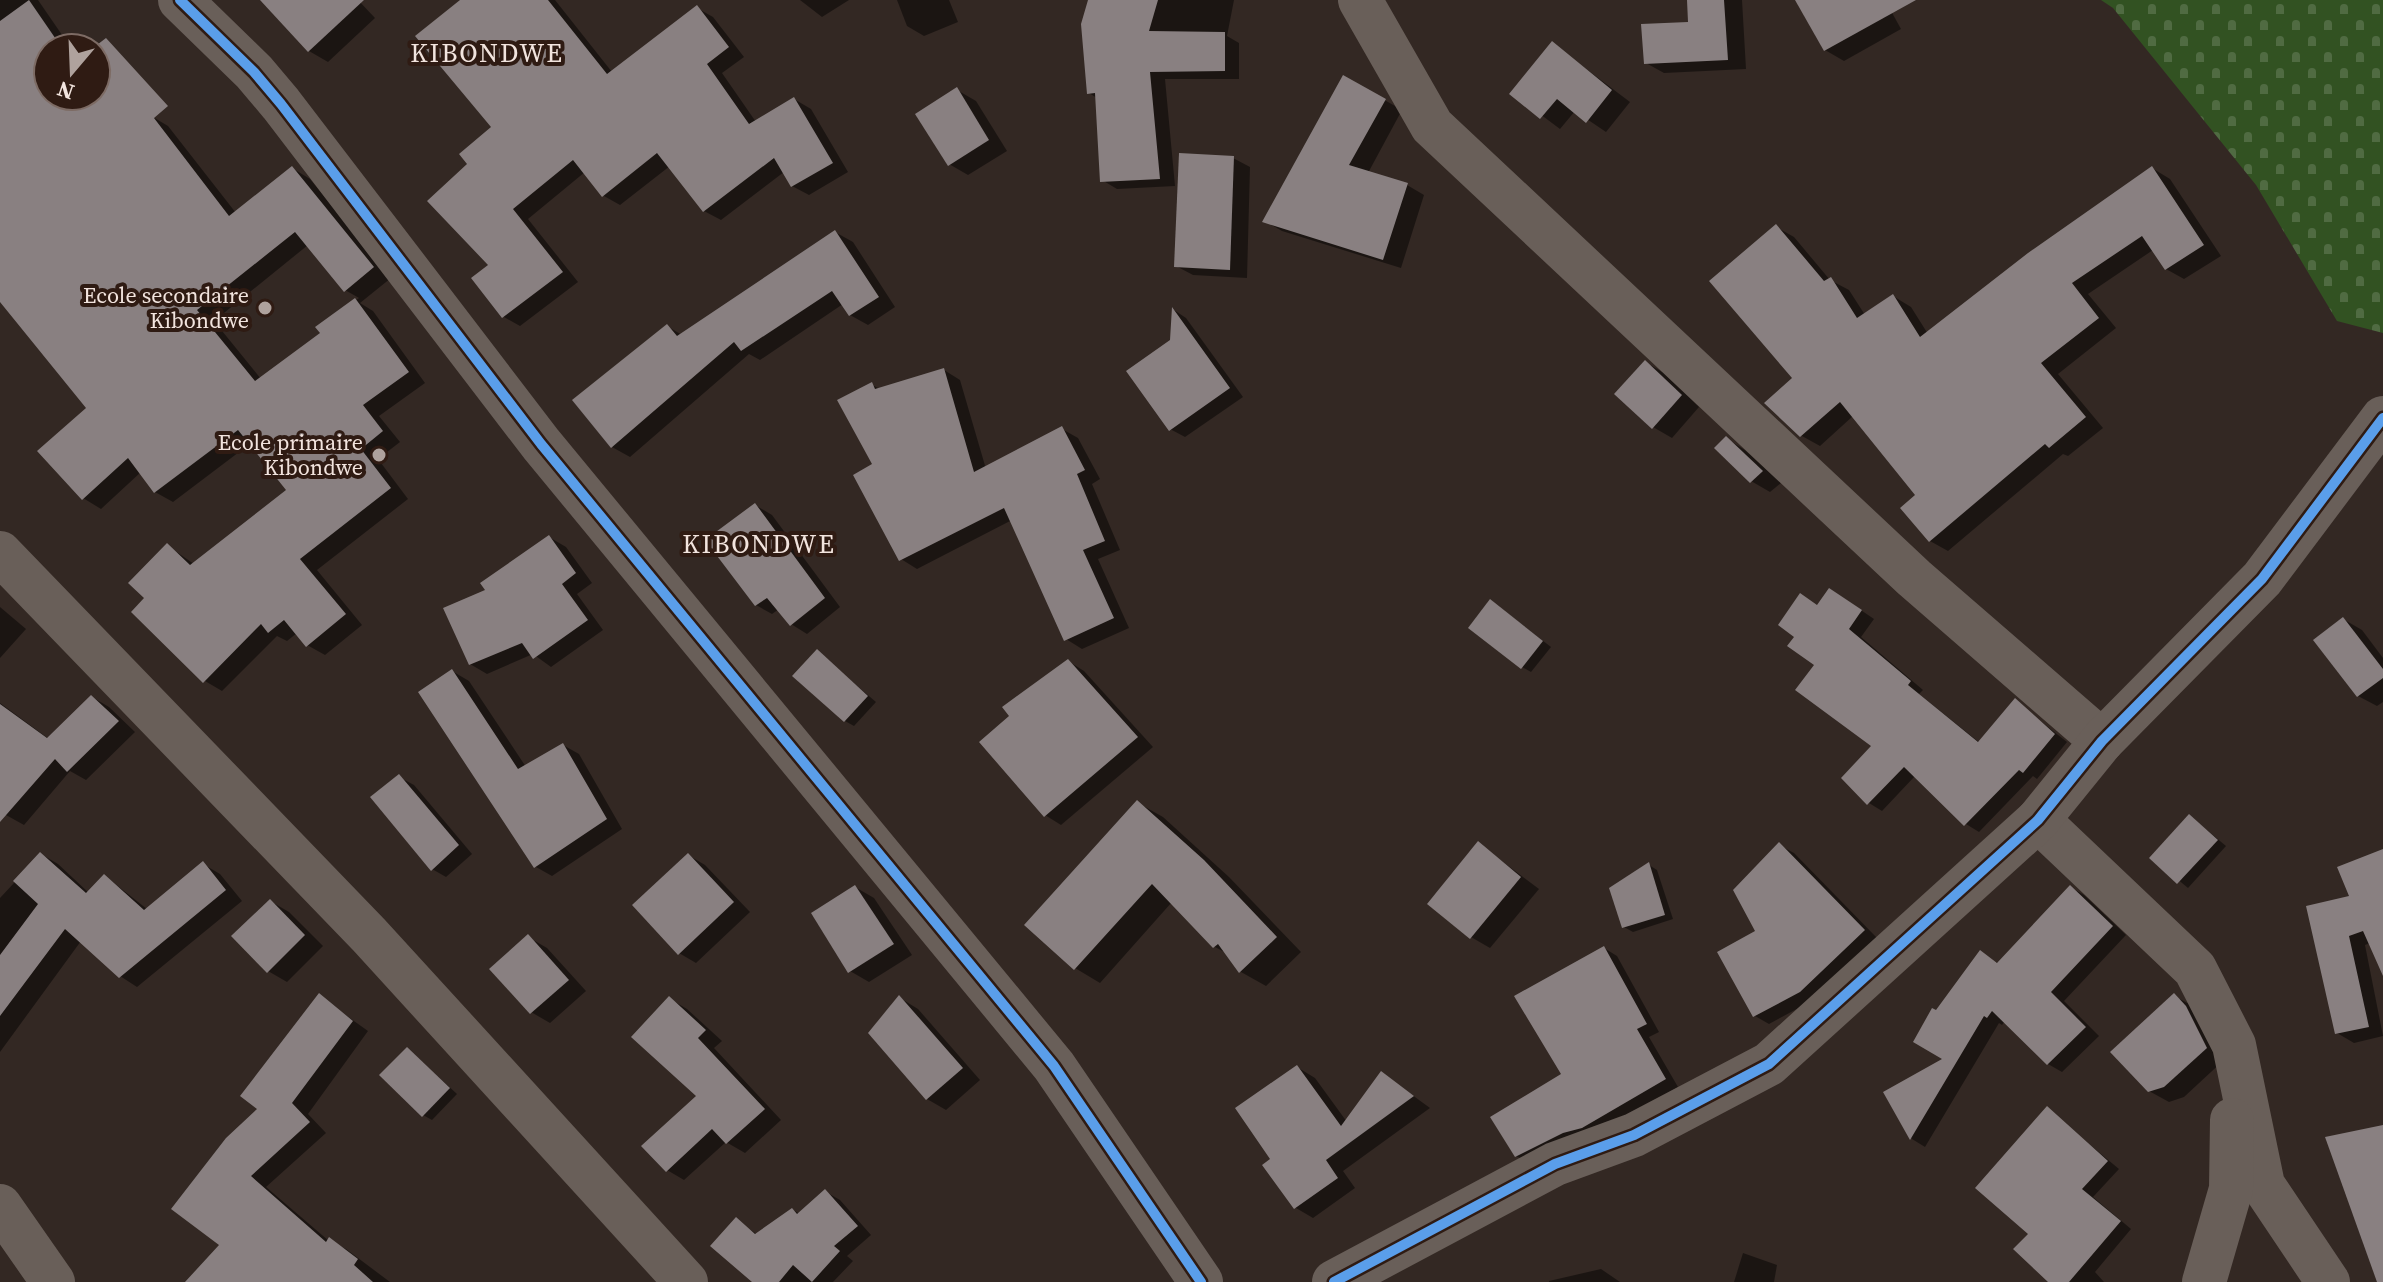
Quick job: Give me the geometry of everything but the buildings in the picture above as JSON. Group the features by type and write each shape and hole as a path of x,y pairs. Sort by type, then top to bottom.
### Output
{"street":[{"path":"180,0 272,93 541,444 1054,1066 1201,1282"},
{"path":"1360,0 1432,126 1914,578 2102,741"},
{"path":"1334,1282 1555,1164 1634,1135 1769,1064 2038,820 2102,741 2262,579 2383,418"},
{"path":"0,553 369,935 686,1282"},
{"path":"2038,820 2195,969 2234,1045 2263,1185 2328,1282"},
{"path":"2204,1282 2231,1189 2234,1045"},
{"path":"0,1206 53,1282"}],"green space":[{"path":"2101,0 2383,0 2383,333 2337,321 2256,185 2113,8"}],"cycle path":[{"path":"180,0 254,72 281,104 541,444 1054,1066 1201,1282"},
{"path":"1334,1282 1555,1164 1634,1135 1769,1064 2038,820 2102,741 2262,579 2383,418"}],"place":[{"name":"Ecole secondaire Kibondwe","path":"265,308"},
{"name":"Ecole primaire Kibondwe","path":"379,455"}],"district":[{"name":"KIBONDWE","path":"487,53"},
{"name":"KIBONDWE","path":"759,544"}]}
